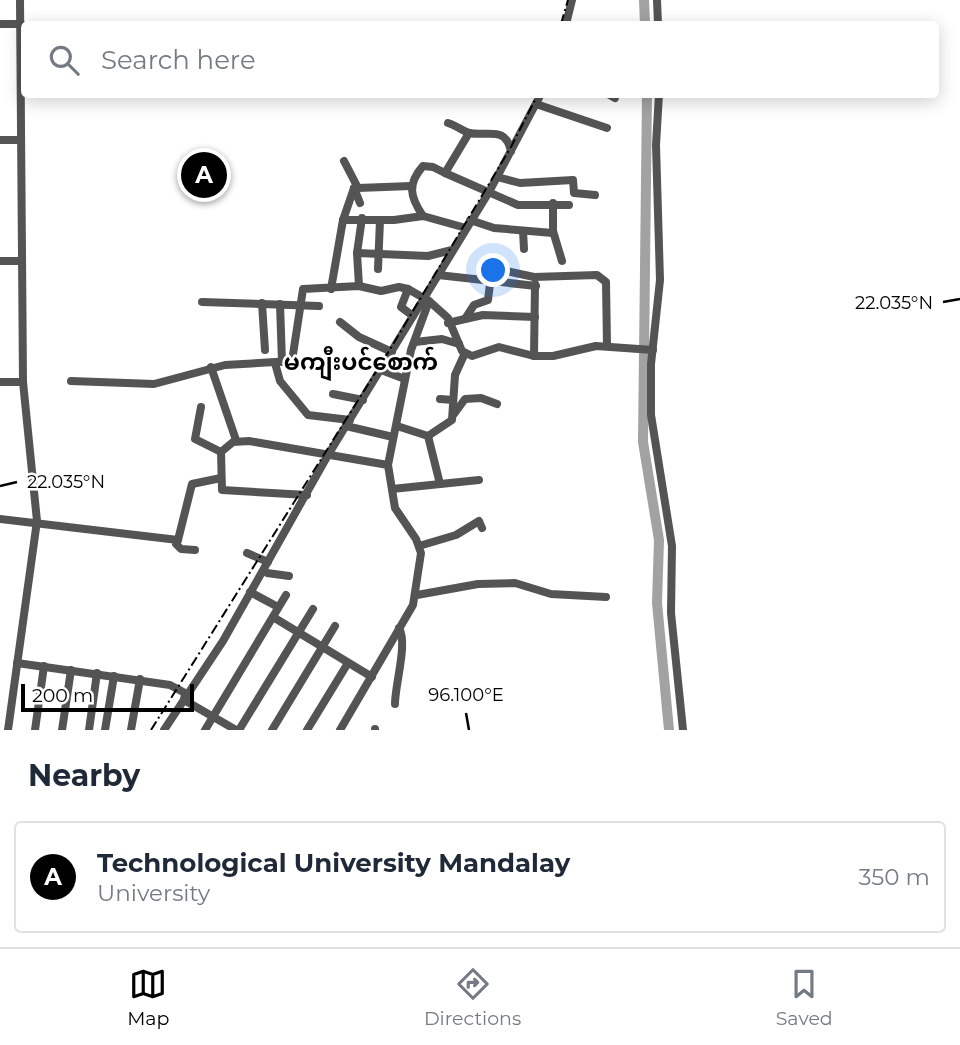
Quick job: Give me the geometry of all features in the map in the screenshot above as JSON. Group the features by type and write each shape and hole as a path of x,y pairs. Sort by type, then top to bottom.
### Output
{"street":[{"path":"8,730 37,523 23,382 20,0"},
{"path":"567,21 572,0"},
{"path":"657,0 658,21"},
{"path":"0,24 21,24"},
{"path":"340,730 417,595 419,546 395,508 388,465 405,379 427,299 539,98"},
{"path":"659,98 656,145 660,280 650,350 651,415 672,546 671,613 683,730"},
{"path":"536,104 607,128"},
{"path":"448,123 469,133 496,131 504,137 511,152"},
{"path":"445,173 469,133"},
{"path":"0,140 21,140"},
{"path":"344,161 360,203"},
{"path":"423,216 412,199 411,186 423,166 433,167 518,205 569,205"},
{"path":"497,177 520,183 573,180 574,193 595,195"},
{"path":"356,188 411,186"},
{"path":"331,289 343,220 356,188"},
{"path":"553,203 553,233 562,261"},
{"path":"343,220 423,216 494,228 553,233"},
{"path":"359,286 357,254 362,218"},
{"path":"378,269 380,220"},
{"path":"523,231 524,249"},
{"path":"357,254 428,256 452,250"},
{"path":"0,261 22,261"},
{"path":"465,319 474,305 488,300 492,268 535,282"},
{"path":"438,275 490,283 535,282 597,275 604,278 607,346"},
{"path":"534,356 535,282"},
{"path":"71,381 155,384 211,367 293,360 301,290 359,286 381,291 399,287 408,289 427,299 448,318 448,323 465,353"},
{"path":"408,289 401,307 413,316"},
{"path":"164,730 223,641 328,455 413,316 427,299"},
{"path":"202,302 319,306"},
{"path":"262,303 265,350"},
{"path":"280,304 280,382 308,415 348,423 393,437"},
{"path":"448,323 483,315 535,317"},
{"path":"340,322 359,337 394,349 442,339 459,344"},
{"path":"264,327 282,326"},
{"path":"465,353 481,354 499,347 534,356 553,356 607,346 650,350"},
{"path":"454,414 455,375 465,353"},
{"path":"211,367 236,440"},
{"path":"381,370 405,379"},
{"path":"0,382 23,382"},
{"path":"333,394 363,400"},
{"path":"428,436 452,420 465,399 481,398 497,404"},
{"path":"440,399 453,400"},
{"path":"201,407 195,439 222,452"},
{"path":"397,426 428,436"},
{"path":"428,436 440,484"},
{"path":"307,495 222,490 222,452 236,440 388,465"},
{"path":"195,550 181,549 176,544 192,484 221,478"},
{"path":"392,489 479,480"},
{"path":"0,519 178,541"},
{"path":"419,546 456,535 479,521 482,528"},
{"path":"247,553 266,566 289,576"},
{"path":"417,595 478,584 515,583 551,594 606,597"},
{"path":"250,592 278,607"},
{"path":"205,730 286,595"},
{"path":"184,700 237,730 313,609"},
{"path":"273,617 372,677"},
{"path":"272,730 335,626"},
{"path":"395,704 395,685 404,637 399,628"},
{"path":"17,663 170,685 185,694 184,700"},
{"path":"307,730 348,663"},
{"path":"35,730 44,666"},
{"path":"62,730 71,670"},
{"path":"89,730 97,673"},
{"path":"105,730 114,676"},
{"path":"131,730 140,679"}],"waterway":[{"path":"644,0 645,21"},
{"path":"647,98 643,442 659,540 657,603 669,730"}],"railway":[{"path":"562,21 568,0"},
{"path":"151,730 389,351 511,147 536,98"}],"place":[{"name":"Technological University Mandalay","path":"204,175"}],"district":[{"name":"မကျီးပင်စောက်","path":"361,362"}]}
